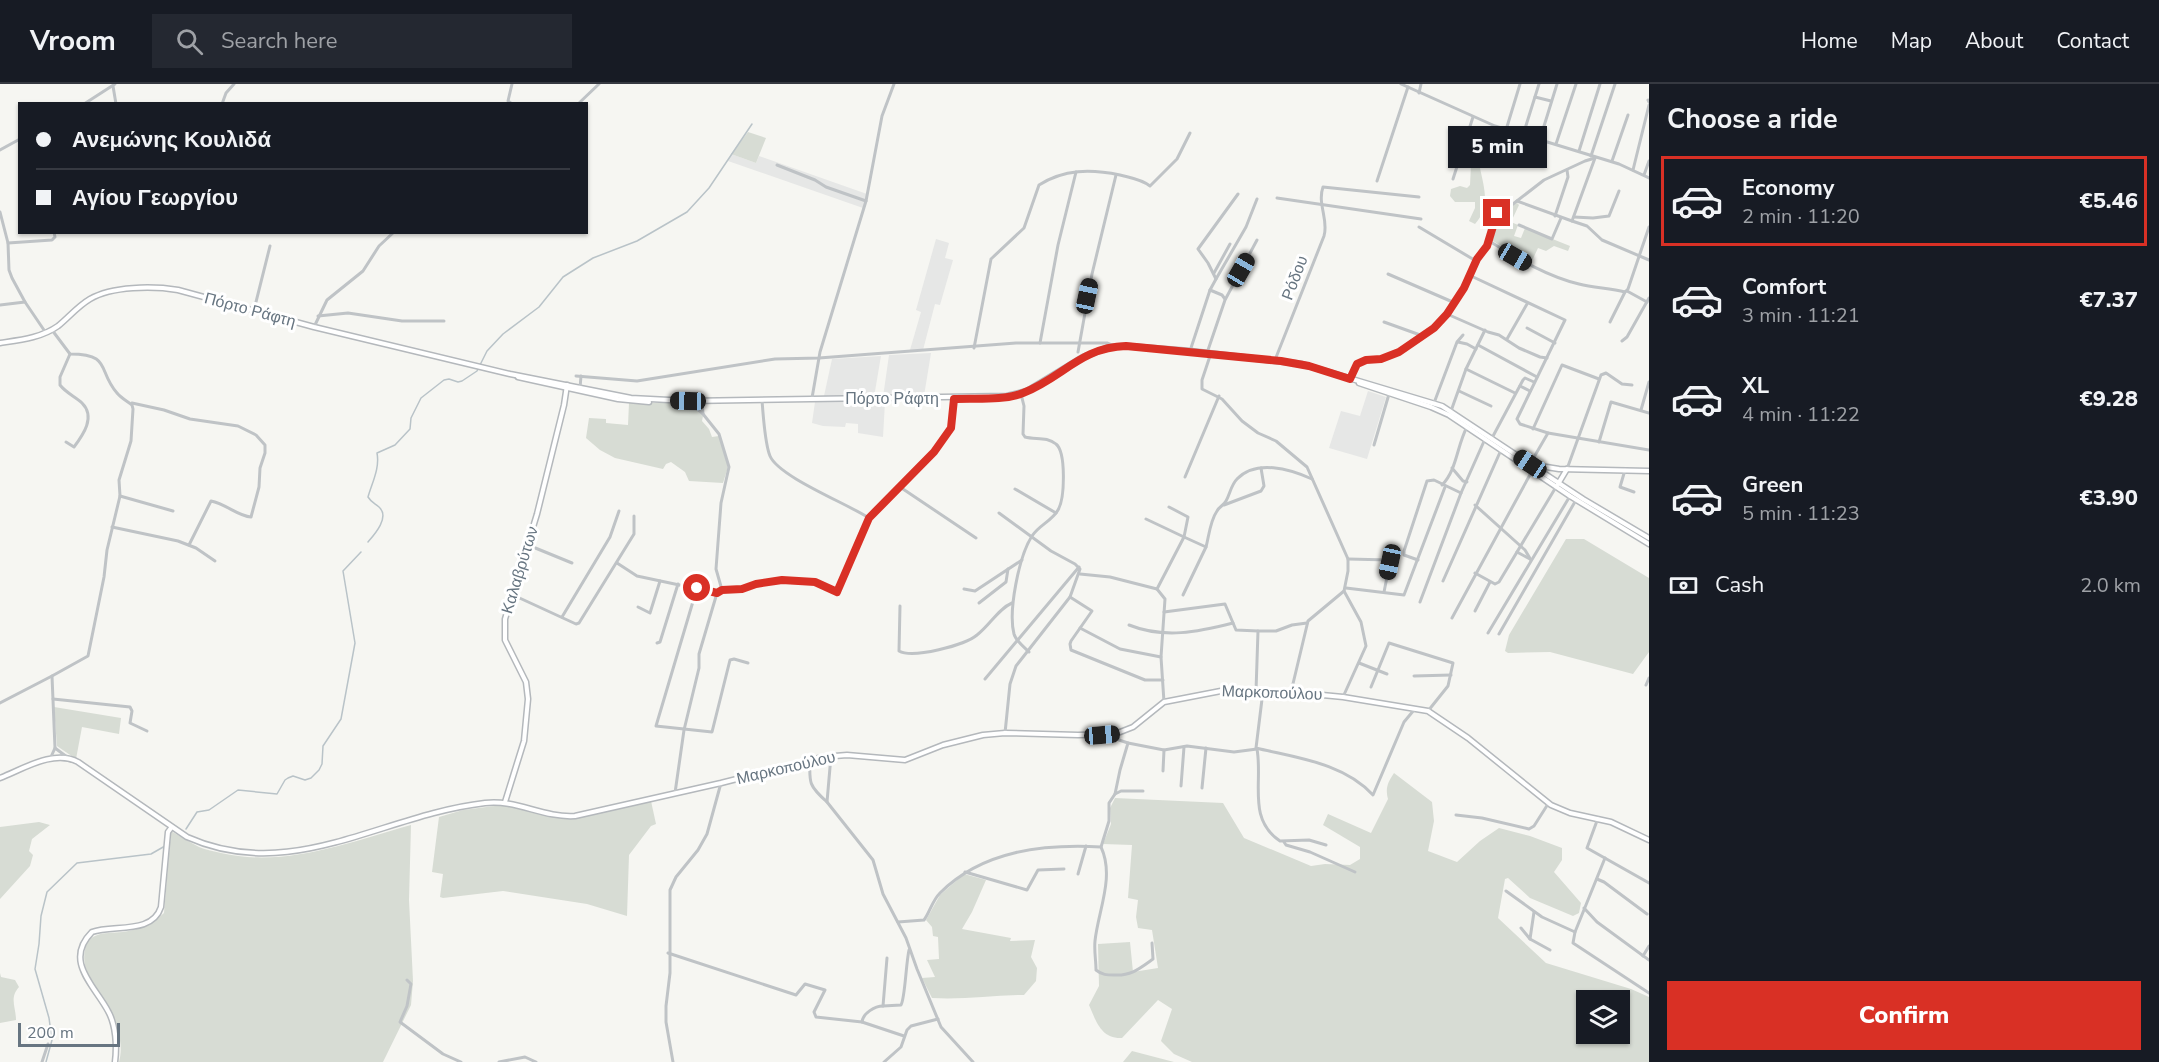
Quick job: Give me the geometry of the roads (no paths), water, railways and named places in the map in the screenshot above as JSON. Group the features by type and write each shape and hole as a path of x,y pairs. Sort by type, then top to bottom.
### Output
{"main road":[{"name":"Πόρτο Ράφτη","path":"0,343 27,339 46,333 85,302 98,295 112,291 169,289 474,366 629,401 999,397 1022,394 1095,351 1114,346 1275,360 1309,366 1434,403 1451,411 1530,464 1570,496 1649,544"},
{"name":"Πόρτο Ράφτη","path":"1350,379 1431,407 1467,427 1532,471 1648,536"},
{"name":"Πόρτο Ράφτη","path":"568,387 631,398 671,401"},
{"name":"Καλαβρύτων","path":"505,802 524,741 528,699 526,682 505,640 505,619 528,545 568,387"},
{"path":"1530,464 1559,469 1649,471"},
{"path":"1558,485 1567,469"},
{"name":"Μαρκοπούλου","path":"69,758 171,828 202,844 235,852 267,854 306,850 470,805 505,802 552,816 574,816 831,756 847,755 905,760 962,739 1005,733 1115,734 1133,727 1164,702 1214,691 1291,692 1343,697 1428,711 1468,738 1548,804 1570,813 1598,818 1623,826 1649,840"},
{"path":"0,778 50,759 69,758"},
{"path":"115,1062 116,1049 112,1022 108,1011 84,974 81,965 81,950 92,932 142,924 157,914 161,906 168,832 171,828"}],"street":[{"path":"223,102 226,93 234,84"},
{"path":"509,102 512,84"},
{"path":"580,102 599,84"},
{"path":"812,398 819,358 866,201 882,116 894,84"},
{"path":"1401,84 1506,130 1612,162 1649,178"},
{"path":"1419,93 1421,84"},
{"path":"1506,130 1520,84"},
{"path":"1523,135 1539,84"},
{"path":"1540,139 1557,84"},
{"path":"1556,144 1576,84"},
{"path":"1579,151 1600,84"},
{"path":"1573,219 1615,84"},
{"path":"87,102 114,85 116,102"},
{"path":"1377,181 1408,87"},
{"path":"1535,97 1552,101"},
{"path":"1633,170 1649,103"},
{"path":"1612,162 1628,115"},
{"path":"1453,179 1473,117"},
{"path":"974,348 991,259 1024,228 1039,185 1062,174 1094,171 1141,180 1150,186 1178,159 1190,133"},
{"path":"0,150 18,140"},
{"path":"1350,379 1360,362 1391,356 1434,328 1447,314 1489,241 1498,210 1517,201 1535,185 1591,156"},
{"path":"1585,160 1591,156"},
{"path":"1644,176 1649,161"},
{"path":"777,165 815,180 826,187 866,201"},
{"path":"1555,216 1568,177 1567,170"},
{"path":"1040,343 1058,245 1076,172"},
{"path":"1078,352 1096,254 1116,174"},
{"path":"1321,204 1321,191 1326,187 1419,197"},
{"path":"1517,201 1561,218 1593,218 1609,216 1619,191"},
{"path":"1216,279 1198,249 1238,194"},
{"path":"1277,198 1421,219"},
{"path":"1190,351 1210,290 1246,227 1257,199"},
{"name":"Ρόδου","path":"1275,360 1324,236 1326,229 1321,204"},
{"path":"0,212 8,243 9,270 25,302 46,333"},
{"path":"1519,225 1552,239 1561,218"},
{"path":"1573,219 1587,226 1602,240 1649,260"},
{"path":"1419,227 1476,261"},
{"path":"1610,322 1626,291 1649,227"},
{"path":"8,243 52,240 54,234"},
{"path":"314,327 327,300 363,271 380,246 392,234"},
{"path":"1257,240 1225,300 1201,385 1202,389 1219,396 1242,421 1258,433 1267,435 1276,441 1307,467 1314,480 1348,559 1345,590 1357,614 1366,646 1343,697"},
{"path":"1489,241 1527,264 1566,280 1594,288 1626,291 1648,300 1627,337 1622,341"},
{"path":"1214,273 1230,244"},
{"path":"254,310 270,246"},
{"path":"1388,274 1455,303"},
{"path":"1469,275 1565,320 1516,421 1548,433 1649,450"},
{"path":"1210,290 1222,295 1225,300"},
{"path":"0,305 25,302"},
{"path":"1507,339 1527,303"},
{"path":"318,316 348,314 402,321 444,321"},
{"path":"1447,314 1507,339 1519,348 1547,358"},
{"path":"1384,322 1423,336"},
{"path":"1527,328 1555,343"},
{"path":"52,330 70,354"},
{"path":"1451,411 1466,369 1485,330"},
{"path":"1434,403 1457,342 1463,335"},
{"path":"1457,342 1467,344 1476,350"},
{"path":"576,376 648,380 775,359 974,348 1016,343 1092,345 1107,343 1114,346"},
{"path":"1092,345 1095,351"},
{"path":"1478,345 1537,376"},
{"path":"70,354 87,354 102,364 117,393 130,403 164,410 190,419 244,428 256,435 265,445 266,453 260,468 259,487 251,517 243,516 230,506 211,501 189,545"},
{"path":"66,442 71,446 76,445 86,429 88,415 83,404 60,385 60,377 70,354"},
{"path":"1533,429 1562,365 1599,379"},
{"path":"1466,369 1515,393"},
{"path":"1567,469 1600,375 1606,373 1622,384 1632,385"},
{"path":"580,388 581,376"},
{"path":"1492,438 1515,393 1526,378 1534,382"},
{"path":"1641,410 1649,382"},
{"path":"1520,386 1530,391"},
{"path":"1459,391 1491,406"},
{"path":"1022,394 1025,437 1051,440 1057,444 1062,453 1062,502 1056,513 1032,536 1022,560 1012,603 1014,634 1017,641 1029,652"},
{"path":"1374,445 1389,394"},
{"path":"1185,477 1219,396"},
{"path":"675,794 684,730 699,668 699,654 717,593 722,590 742,589 756,584 782,580 815,582 837,592 869,518 934,452 951,428 954,399"},
{"path":"762,400 769,452 777,465 804,483 869,518"},
{"path":"688,401 703,414 719,434 729,467 721,503 716,569 722,590"},
{"path":"702,401 703,414"},
{"path":"1599,442 1611,402 1649,413"},
{"path":"0,703 88,656 120,496 119,480 131,441 133,410 130,403"},
{"path":"1291,692 1307,623 1311,618 1345,590 1404,595 1467,427"},
{"path":"1530,464 1548,433"},
{"path":"1420,602 1461,493 1485,439"},
{"path":"1443,581 1501,450"},
{"path":"1183,596 1206,547 1214,516 1236,480 1248,471 1260,468 1297,472 1314,480"},
{"path":"1222,505 1261,491 1264,486 1260,468"},
{"path":"1452,468 1463,481 1467,482"},
{"path":"1625,470 1620,487 1634,492"},
{"path":"1452,618 1532,471"},
{"path":"1418,560 1404,555 1427,481 1430,479 1461,493"},
{"path":"1475,573 1495,584 1499,582 1558,485"},
{"path":"900,487 976,537"},
{"path":"1015,489 1056,513"},
{"path":"120,496 173,511"},
{"path":"1488,633 1570,496"},
{"path":"1499,634 1576,500"},
{"path":"1475,506 1521,546 1531,560"},
{"path":"1157,589 1184,537 1188,517 1169,507"},
{"path":"562,616 610,537 619,511"},
{"path":"999,513 1051,551 1079,567"},
{"path":"513,595 576,624 579,623 634,534 634,516"},
{"path":"1146,519 1206,547"},
{"path":"112,527 178,541 215,561"},
{"path":"528,545 572,563"},
{"path":"1517,552 1531,560"},
{"path":"1348,559 1389,560 1383,593"},
{"path":"964,589 975,591 1022,560"},
{"path":"617,563 637,576 717,593"},
{"path":"1005,733 1010,684 1016,666 1070,597 1080,574 1079,567"},
{"path":"985,679 1079,567"},
{"path":"980,603 1006,582 1008,569"},
{"path":"1080,574 1118,579 1157,589 1165,599 1161,657 1164,702"},
{"path":"638,608 650,613 660,580"},
{"path":"1475,611 1490,582"},
{"path":"670,583 675,591"},
{"path":"662,635 678,584"},
{"path":"697,588 656,726 712,732 729,660 748,663"},
{"path":"1070,597 1092,611 1070,645 1071,650 1145,680 1163,680"},
{"path":"900,606 900,651 917,653 934,651 972,638 1004,606 1012,603"},
{"path":"1164,612 1225,604 1238,631 1276,631 1307,623"},
{"path":"1130,625 1151,633 1187,633 1233,623"},
{"path":"1080,628 1120,649 1161,657"},
{"path":"1256,691 1258,631"},
{"path":"1371,687 1389,643 1453,663 1448,686 1428,711"},
{"path":"1359,663 1387,674"},
{"path":"1414,676 1452,675"},
{"path":"50,759 55,748 52,676"},
{"path":"1646,685 1649,678"},
{"path":"1263,691 1257,749 1259,812 1268,831 1286,845 1310,852 1355,872"},
{"path":"53,699 130,707 132,711 130,723 147,731"},
{"path":"1115,734 1119,740 1128,743 1164,750 1184,747 1234,752 1257,749 1329,766 1363,784 1373,795 1404,722 1415,708"},
{"path":"1128,743 1115,794 1109,803 1109,821 1101,847 1106,867 1105,890 1095,941 1096,970 1105,975 1126,976 1134,973 1153,959 1152,943"},
{"path":"1181,786 1184,747"},
{"path":"55,748 69,758"},
{"path":"1202,788 1206,748"},
{"path":"1163,771 1164,750"},
{"path":"826,802 831,756"},
{"path":"810,760 808,780 811,787 873,860 883,894 910,949 938,1019 946,1035 973,1062"},
{"path":"673,1062 666,1014 670,973 671,884 691,861 707,834 721,783"},
{"path":"1115,794 1121,791 1143,791"},
{"path":"1456,815 1482,818 1529,829 1534,826 1548,804"},
{"path":"1598,818 1587,848 1649,883"},
{"path":"1284,842 1309,840 1326,845"},
{"path":"898,922 924,921 941,892 965,872 996,857 1061,845 1101,847"},
{"path":"1078,874 1086,846"},
{"path":"1605,858 1575,932 1573,944 1649,993"},
{"path":"965,872 1027,890 1038,870 1064,869"},
{"path":"1597,879 1647,914"},
{"path":"1506,891 1533,912 1575,932"},
{"path":"1584,908 1597,922 1649,960"},
{"path":"1530,939 1533,912"},
{"path":"1521,928 1530,939 1550,950"},
{"path":"1642,956 1649,946"},
{"path":"862,1022 865,1015 874,1008 903,1004 903,987 910,949"},
{"path":"669,953 796,995 805,984 822,988 825,990 814,1012 816,1017 862,1022 904,1036"},
{"path":"883,1006 888,958"},
{"path":"407,980 411,984 411,991 400,1022 443,1054 461,1062"},
{"path":"884,1062 901,1047 904,1036 911,1026 938,1019"},
{"path":"42,1062 48,1044"},
{"path":"499,1062 525,1057 536,1062"}],"waterway":[{"path":"368,542 380,525 383,516 379,507 368,497 377,470 377,453 395,445 410,429 411,418 421,398 444,380 462,381 477,371 487,351 503,334 539,307 563,277 593,258 637,241 687,212 709,188 752,124"},
{"path":"186,829 197,812 209,810 238,790 277,794 288,778 293,776 305,780 311,778 319,770 322,764 323,746 341,719 355,643 343,571 361,552"},
{"path":"46,1062 52,1040 49,1018 35,969 41,916 47,892 77,863 151,854 165,846"}]}
